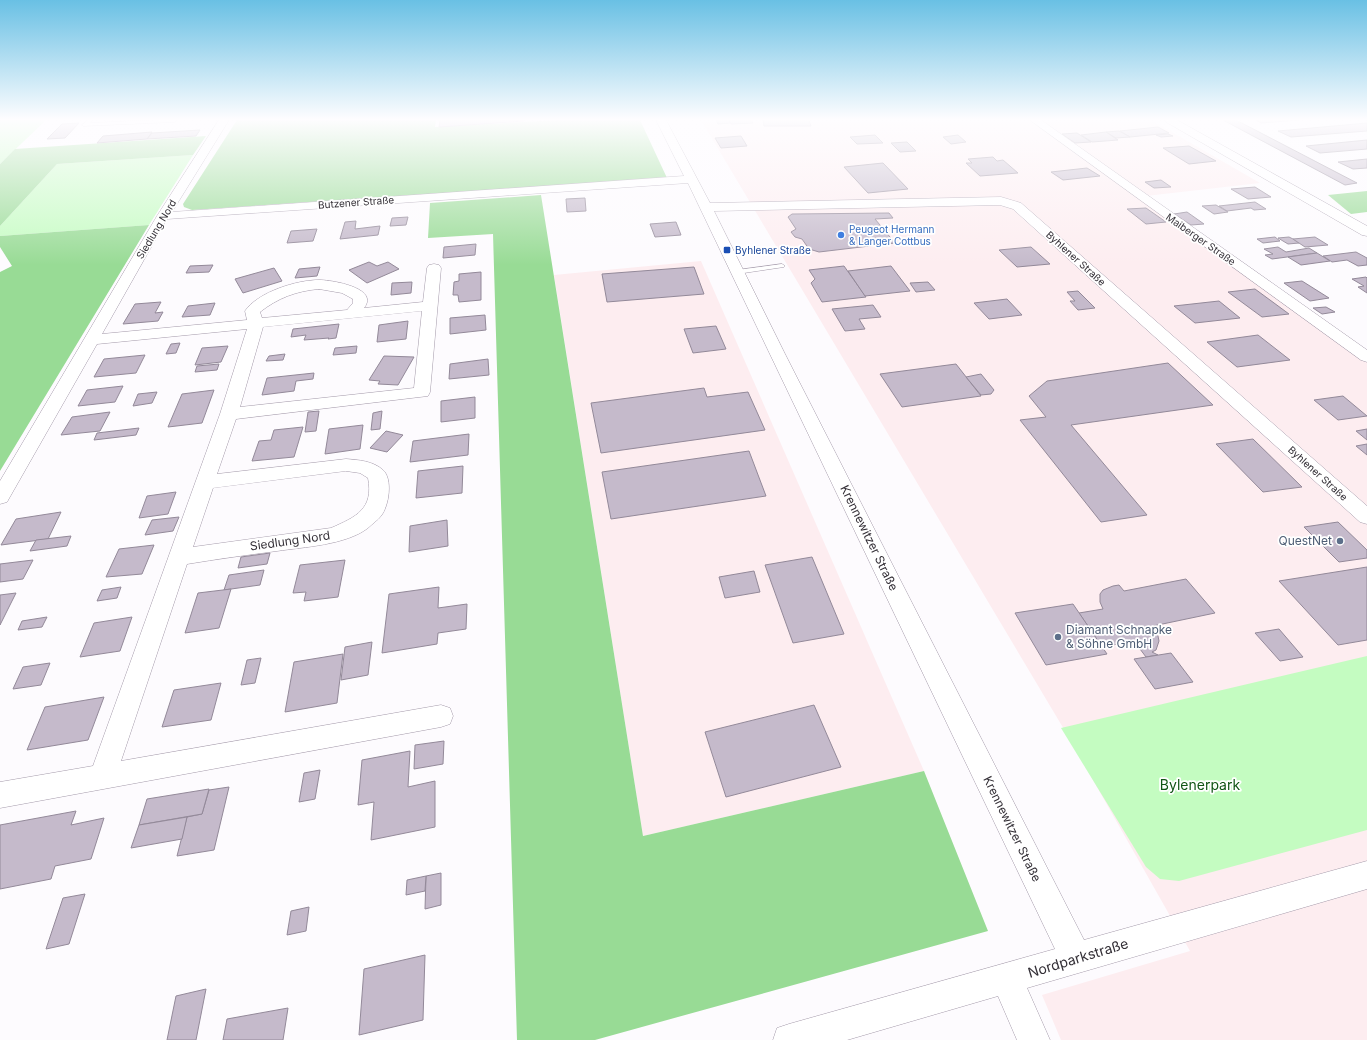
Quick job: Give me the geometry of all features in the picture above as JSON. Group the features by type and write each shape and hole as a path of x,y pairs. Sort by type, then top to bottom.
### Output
{"street":[{"name":"Siedlung Nord","path":"0,497 163,216 193,169"},
{"name":"Krennewitzer Straße","path":"687,169 1076,958"},
{"name":"Maiberger Straße","path":"1103,169 1367,357"},
{"path":"1255,169 1367,232"},
{"name":"Butzener Straße","path":"163,216 692,178"},
{"name":"Byhlener Straße","path":"706,207 1001,201 1017,206 1367,517"},
{"path":"229,414 422,392 434,268"},
{"path":"102,777 229,414 256,324 252,311 265,300 296,287 336,285 350,290 360,297 360,304 352,313"},
{"path":"91,340 431,306"},
{"name":"Siedlung Nord","path":"178,557 334,535 359,524 374,512 380,490 377,474 364,467 346,465 205,482"},
{"path":"0,795 441,716"},
{"name":"Nordparkstraße","path":"789,1040 1367,875"},
{"path":"1007,979 1034,1040"}],"lane":[{"path":"737,272 782,266"}],"shaded area":[{"path":"730,169 1098,169 1367,361 1367,1040 1061,1040 1042,995 1190,951 1068,736"},
{"path":"1107,169 1235,169 1260,183 1146,196"},
{"path":"701,261 924,771 643,836 554,275"}],"green space":[{"path":"0,169 53,169 0,226"},
{"path":"53,169 184,169 149,225 0,236 0,226"},
{"path":"206,169 663,169 667,178 192,210 184,207 183,204"},
{"path":"1367,191 1367,212 1351,214 1328,195"},
{"path":"541,195 643,836 924,771 988,931 595,1040 517,1040 493,234 428,238 430,203"},
{"path":"149,225 0,471 0,272 12,266 0,247 0,236"},
{"name":"Bylenerpark","path":"1367,656 1367,830 1179,881 1160,879 1146,867 1061,728"}],"building":[{"path":"845,169 888,169 908,189 868,193"},
{"path":"972,169 1013,169 1018,173 980,176"},
{"path":"1088,169 1100,176 1063,180 1051,172"},
{"path":"1314,169 1329,169 1357,183 1345,185"},
{"path":"1161,180 1171,187 1154,188 1145,182"},
{"path":"1255,187 1271,197 1248,199 1231,189"},
{"path":"585,198 586,211 567,212 566,199"},
{"path":"1255,202 1266,209 1254,210 1251,208 1227,211 1219,206"},
{"path":"1216,205 1228,212 1214,214 1202,206"},
{"path":"1146,208 1166,222 1146,224 1127,209"},
{"path":"1187,212 1204,224 1191,225 1174,214"},
{"name":"Peugeot Hermann & Langer Cottbus","path":"889,213 893,218 875,219 895,243 819,252 809,249 802,239 795,237 791,232 796,229 788,217 792,214"},
{"path":"408,217 406,225 390,226 392,218"},
{"path":"356,221 355,229 380,226 378,235 340,239 345,222"},
{"path":"676,222 681,235 655,237 650,224"},
{"path":"317,229 313,241 287,243 291,231"},
{"path":"1275,237 1280,241 1263,243 1257,239"},
{"path":"1289,237 1299,243 1288,244 1278,238"},
{"path":"1315,237 1328,245 1305,247 1293,239"},
{"path":"476,244 475,255 443,258 444,247"},
{"path":"1031,247 1050,264 1017,267 999,250"},
{"path":"1278,247 1286,252 1309,248 1317,253 1272,259 1265,255 1273,254 1264,249"},
{"path":"1356,252 1367,258 1367,265 1358,266 1347,260 1332,262 1323,256"},
{"path":"1317,253 1330,261 1301,265 1288,257"},
{"path":"369,262 377,266 388,262 399,269 367,283 349,270"},
{"path":"213,265 209,272 186,273 190,266"},
{"path":"844,266 866,297 822,302 811,283 815,279 809,270"},
{"path":"891,266 910,291 865,296 848,271"},
{"path":"320,267 317,276 295,278 299,269"},
{"path":"694,267 704,294 607,302 602,274"},
{"path":"274,268 282,281 243,293 235,279"},
{"path":"481,272 481,300 459,302 458,295 453,295 454,282 459,281 459,274"},
{"path":"1366,277 1367,293 1358,287 1364,286 1352,279"},
{"path":"1302,281 1329,298 1310,301 1284,283"},
{"path":"412,282 411,293 391,295 392,283"},
{"path":"928,282 935,290 916,292 910,283"},
{"path":"1255,289 1289,314 1262,317 1228,292"},
{"path":"1078,291 1095,308 1078,310 1070,301 1075,301 1067,292"},
{"path":"1007,299 1022,315 989,319 974,303"},
{"path":"1219,301 1240,318 1195,323 1174,306"},
{"path":"161,302 155,313 163,312 158,321 123,324 135,304"},
{"path":"215,303 210,315 182,317 188,306"},
{"path":"873,305 881,317 859,319 865,329 845,331 832,309"},
{"path":"1326,307 1335,312 1322,314 1313,308"},
{"path":"485,315 486,330 450,334 450,318"},
{"path":"408,321 406,339 377,342 379,325"},
{"path":"339,324 336,338 304,340 306,335 291,337 293,329"},
{"path":"716,326 726,349 693,353 684,329"},
{"path":"1258,335 1290,360 1237,367 1207,342"},
{"path":"180,343 176,353 166,354 171,344"},
{"path":"228,346 221,362 195,365 202,348"},
{"path":"357,346 356,353 333,355 335,348"},
{"path":"285,354 283,360 266,361 269,356"},
{"path":"145,355 136,373 94,377 104,359"},
{"path":"384,356 414,357 398,385 378,384 380,381 369,380"},
{"path":"488,359 489,375 449,379 450,364"},
{"path":"1168,363 1213,405 1071,425 1147,515 1101,522 1020,420 1046,417 1029,396 1047,381"},
{"path":"219,364 217,370 195,372 197,366"},
{"path":"956,364 981,396 902,407 880,374"},
{"path":"314,373 313,379 296,381 294,391 262,395 267,378"},
{"path":"981,374 994,390 991,394 981,395 966,377"},
{"path":"123,386 115,402 78,406 87,390"},
{"path":"704,388 707,397 748,392 765,430 601,453 591,403"},
{"path":"214,390 202,423 168,427 182,394"},
{"path":"157,392 152,403 133,406 138,394"},
{"path":"1343,396 1367,416 1338,420 1314,400"},
{"path":"475,397 475,418 441,422 441,401"},
{"path":"319,411 316,431 305,432 308,412"},
{"path":"382,411 380,429 371,430 373,413"},
{"path":"110,412 100,431 61,435 72,417"},
{"path":"363,425 360,449 325,454 329,429"},
{"path":"303,427 294,457 252,461 259,441 271,440 274,430"},
{"path":"139,428 136,435 94,440 97,433"},
{"path":"1367,429 1367,440 1356,431"},
{"path":"386,431 403,435 387,452 370,448"},
{"path":"469,434 468,455 410,462 413,441"},
{"path":"1253,439 1302,487 1263,492 1216,444"},
{"path":"1367,444 1367,455 1356,446"},
{"path":"749,451 766,496 611,519 602,472"},
{"path":"463,466 462,493 416,498 418,471"},
{"path":"176,492 168,514 139,518 147,496"},
{"path":"61,512 48,539 1,545 16,519"},
{"path":"179,517 173,531 145,535 152,520"},
{"path":"447,520 448,546 409,552 410,526"},
{"path":"1338,522 1367,550 1367,558 1339,562 1304,527"},
{"path":"71,536 67,546 30,551 36,540"},
{"path":"154,545 142,574 106,577 119,549"},
{"path":"270,553 267,564 238,568 241,557"},
{"path":"812,557 844,634 793,643 765,565"},
{"path":"33,560 23,579 0,582 0,564"},
{"path":"345,560 338,597 304,601 306,592 293,593 300,565"},
{"path":"1367,567 1367,640 1338,645 1279,581"},
{"path":"264,570 260,585 224,590 229,575"},
{"path":"754,571 760,592 725,598 719,577"},
{"path":"1186,579 1215,613 1153,626 1159,641 1156,650 1152,652 1158,655 1146,657 1134,641 1102,647 1079,613 1103,609 1100,602 1100,594 1103,590 1113,586 1119,585 1124,591"},
{"path":"121,587 117,598 97,601 102,590"},
{"path":"439,587 438,608 467,604 466,629 438,633 437,644 382,653 389,594"},
{"path":"231,589 219,628 185,633 198,593"},
{"path":"16,593 0,625 0,595"},
{"path":"1073,604 1107,654 1046,665 1015,613"},
{"path":"47,617 42,627 18,630 22,621"},
{"path":"132,617 120,651 80,657 94,623"},
{"path":"1279,629 1303,657 1280,661 1255,633"},
{"path":"372,642 368,675 341,680 345,647"},
{"path":"1171,653 1193,682 1155,689 1134,659"},
{"path":"343,654 337,703 285,712 294,662"},
{"path":"261,658 255,683 241,685 247,660"},
{"path":"50,663 41,685 13,689 23,667"},
{"path":"221,683 211,720 162,727 174,690"},
{"path":"104,697 88,740 27,750 45,707"},
{"path":"814,705 841,767 726,797 705,732"},
{"path":"444,741 443,764 414,769 415,745"},
{"path":"410,751 408,787 435,781 435,827 371,840 374,802 358,805 362,760"},
{"path":"320,770 315,799 299,802 304,773"},
{"path":"229,787 214,850 177,856 187,817 202,814 209,790"},
{"path":"209,789 202,814 139,825 147,799"},
{"path":"76,811 71,825 104,818 91,859 55,866 51,879 0,889 0,825"},
{"path":"187,817 182,839 131,848 139,825"},
{"path":"441,873 441,905 425,909 426,876"},
{"path":"426,876 425,891 406,895 407,880"},
{"path":"85,894 69,944 46,949 63,898"},
{"path":"309,907 306,931 287,935 291,911"},
{"path":"425,955 423,1020 359,1035 364,969"},
{"path":"206,989 196,1040 167,1040 176,996"},
{"path":"288,1008 283,1040 223,1040 227,1019"}],"place":[{"name":"Peugeot Hermann & Langer Cottbus","path":"841,235"},
{"name":"Byhlener Straße","path":"727,250"},
{"name":"QuestNet","path":"1340,541"},
{"name":"Diamant Schnapke & Söhne GmbH","path":"1058,637"}]}
